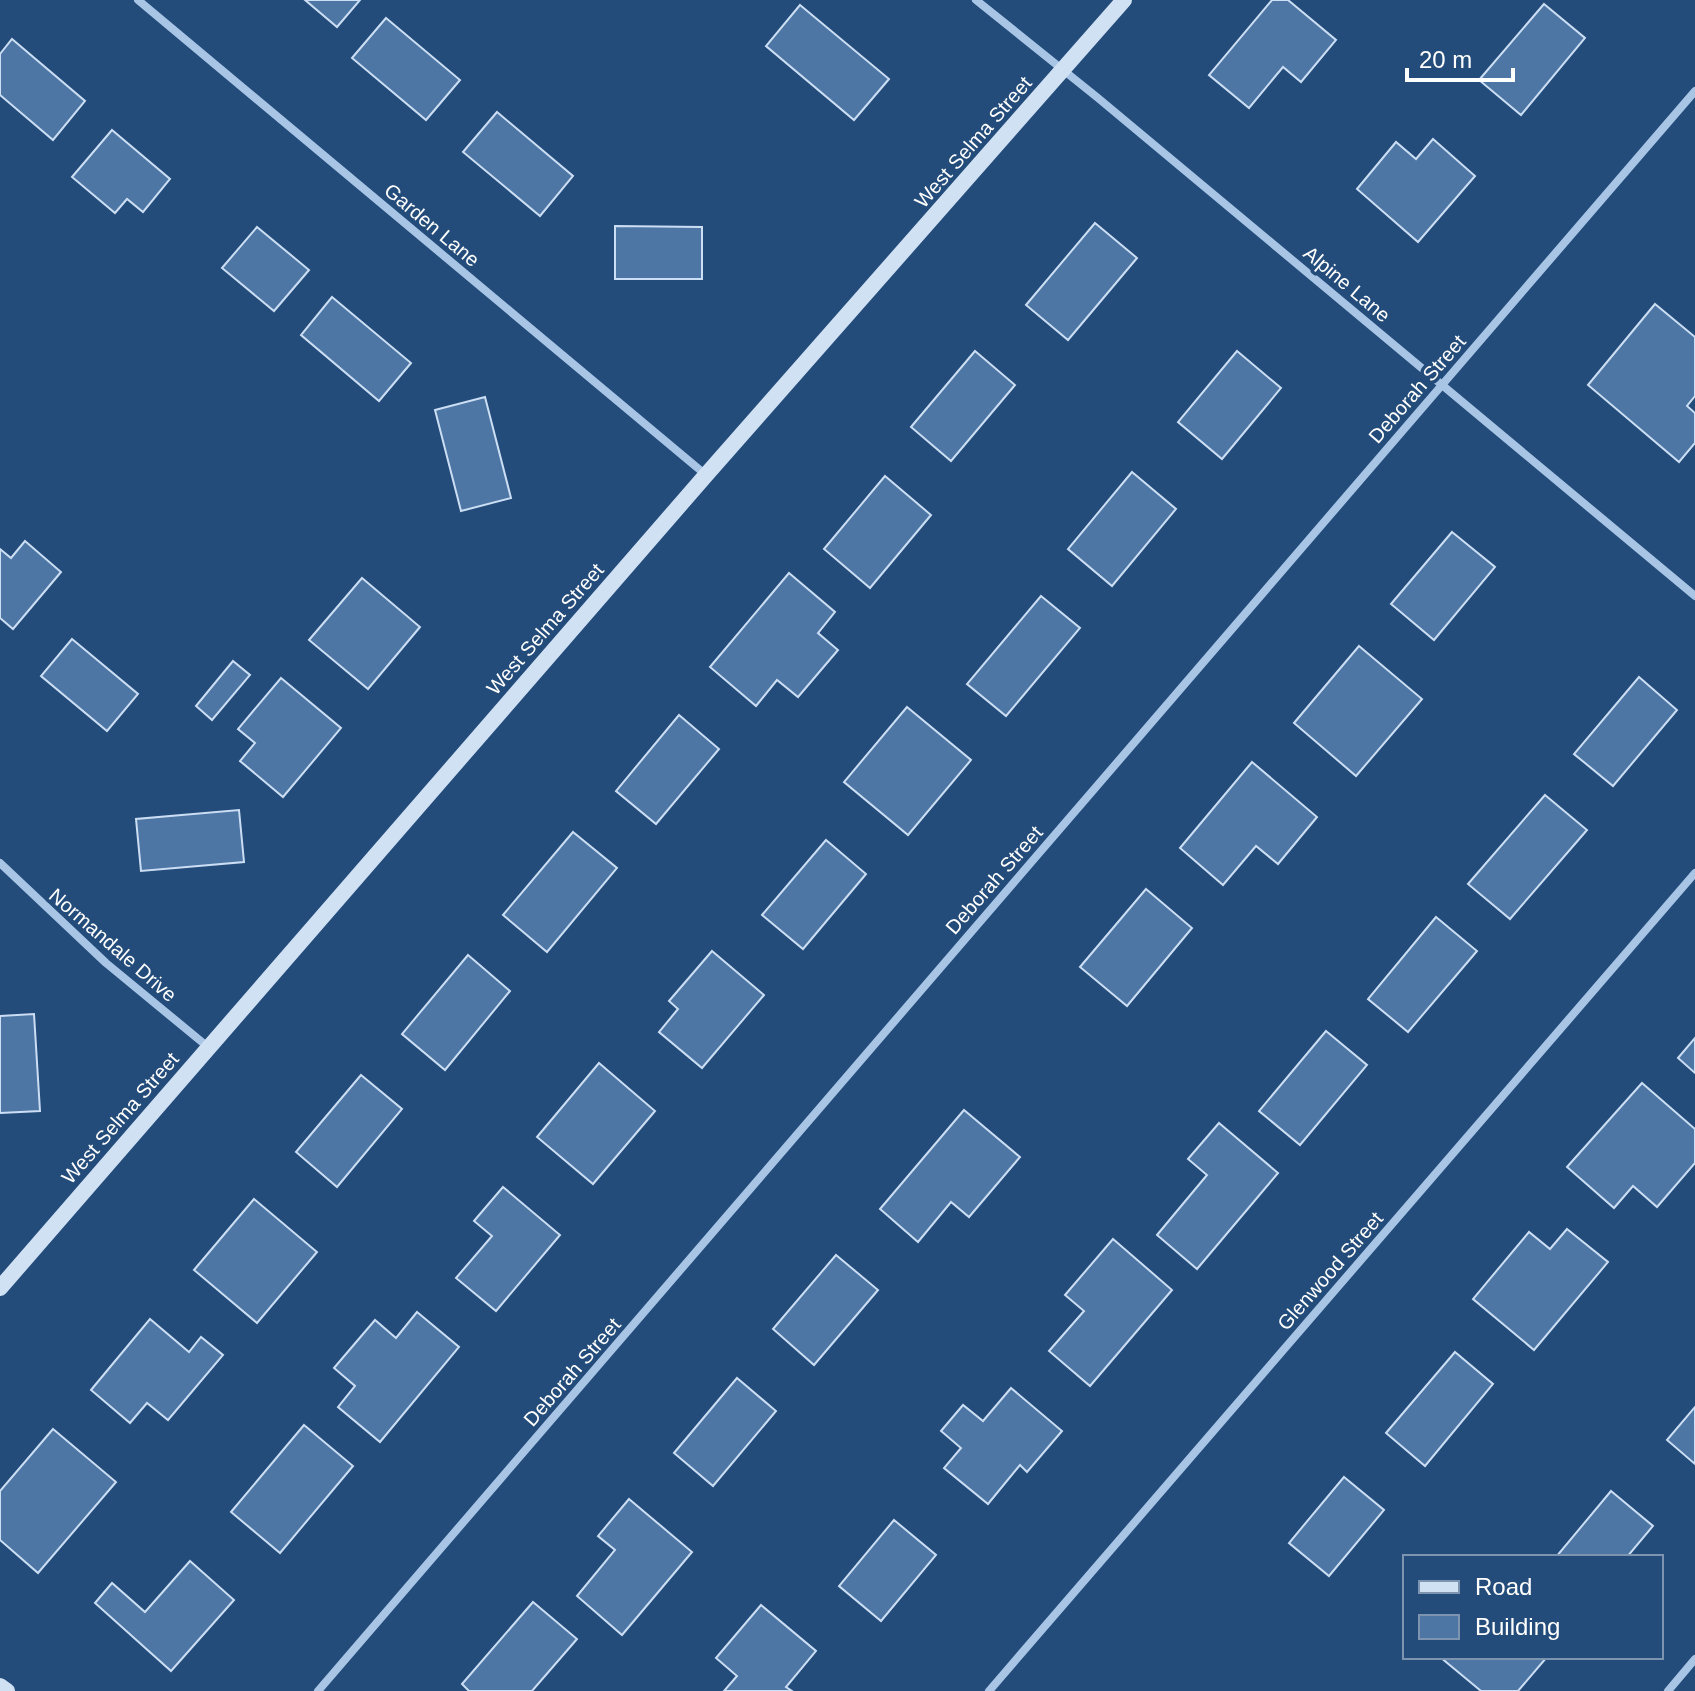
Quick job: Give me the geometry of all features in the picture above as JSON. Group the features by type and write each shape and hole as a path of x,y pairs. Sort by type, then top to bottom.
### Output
{"street":[{"name":"Garden Lane","path":"138,0 706,475"},
{"name":"Alpine Lane","path":"976,0 1695,596"},
{"name":"West Selma Street","path":"0,1288 706,475 1124,0"},
{"name":"Deborah Street","path":"318,1691 1695,91"},
{"name":"Normandale Drive","path":"0,863 106,963 208,1047"},
{"name":"Glenwood Street","path":"989,1691 1695,873"},
{"path":"1668,1691 1695,1659"},
{"path":"0,1686 7,1691"}],"building":[{"path":"305,0 360,0 337,27"},
{"path":"1272,0 1288,0 1336,40 1301,82 1283,67 1249,108 1209,75"},
{"path":"1544,4 1585,38 1521,115 1479,80"},
{"path":"800,5 889,79 854,120 766,46"},
{"path":"386,18 460,80 426,120 352,58"},
{"path":"12,39 85,101 53,140 0,95 0,54"},
{"path":"497,112 573,176 540,216 463,152"},
{"path":"112,130 170,179 143,212 127,199 115,213 72,177"},
{"path":"1433,139 1475,176 1418,242 1357,189 1396,142 1416,159"},
{"path":"1095,223 1137,258 1068,340 1026,305"},
{"path":"615,226 702,227 702,279 615,279"},
{"path":"257,227 309,270 274,311 222,268"},
{"path":"332,297 411,363 379,401 301,335"},
{"path":"1655,304 1695,337 1695,396 1687,406 1695,413 1695,443 1679,462 1588,385"},
{"path":"975,351 1015,385 951,461 911,427"},
{"path":"1237,351 1281,388 1222,459 1178,422"},
{"path":"485,397 511,498 461,511 435,410"},
{"path":"1132,472 1176,509 1112,586 1068,549"},
{"path":"885,476 931,515 870,588 824,549"},
{"path":"1452,532 1495,567 1434,640 1391,604"},
{"path":"25,541 61,572 13,629 0,618 0,549 11,558"},
{"path":"789,573 835,612 818,633 838,650 798,697 777,680 756,706 710,667"},
{"path":"362,578 420,627 368,689 309,640"},
{"path":"1041,596 1080,628 1006,716 967,684"},
{"path":"72,639 138,694 107,731 41,676"},
{"path":"1359,646 1422,699 1356,776 1294,723"},
{"path":"233,661 250,675 212,720 196,706"},
{"path":"1639,677 1677,710 1613,786 1574,754"},
{"path":"281,678 341,728 283,797 240,761 255,743 238,729"},
{"path":"907,707 971,760 908,835 844,782"},
{"path":"679,715 719,749 656,824 616,791"},
{"path":"1252,762 1317,817 1278,864 1256,846 1223,885 1180,848"},
{"path":"1545,795 1587,830 1510,919 1468,884"},
{"path":"239,810 244,862 141,871 136,819"},
{"path":"573,832 617,868 547,952 503,915"},
{"path":"826,840 866,874 803,949 762,915"},
{"path":"1146,889 1192,928 1127,1006 1080,967"},
{"path":"1436,917 1477,951 1408,1032 1368,999"},
{"path":"712,951 764,995 702,1068 659,1032 678,1009 669,1001"},
{"path":"468,955 510,991 445,1070 402,1034"},
{"path":"34,1014 40,1111 0,1113 0,1016"},
{"path":"1326,1031 1367,1065 1300,1145 1259,1111"},
{"path":"1695,1038 1695,1073 1678,1058"},
{"path":"599,1063 655,1111 593,1184 537,1137"},
{"path":"361,1075 402,1109 337,1187 296,1152"},
{"path":"1642,1083 1695,1129 1695,1163 1657,1207 1633,1186 1614,1208 1567,1167"},
{"path":"964,1110 1020,1157 969,1217 951,1202 918,1242 880,1209"},
{"path":"1219,1123 1278,1173 1197,1269 1157,1235 1207,1175 1188,1159"},
{"path":"503,1187 560,1235 496,1311 456,1278 492,1236 474,1221"},
{"path":"254,1199 317,1252 257,1323 194,1270"},
{"path":"1567,1229 1608,1262 1534,1350 1473,1299 1529,1232 1550,1249"},
{"path":"1113,1239 1172,1290 1090,1386 1049,1351 1084,1311 1065,1295"},
{"path":"836,1255 878,1290 814,1365 773,1329"},
{"path":"417,1312 459,1347 380,1442 338,1407 355,1386 334,1368 375,1320 396,1338"},
{"path":"150,1319 189,1352 201,1337 223,1355 168,1420 147,1403 130,1423 91,1390"},
{"path":"1455,1352 1493,1384 1425,1466 1386,1433"},
{"path":"737,1378 776,1411 713,1486 674,1453"},
{"path":"1011,1388 1062,1431 1027,1472 1020,1465 988,1504 944,1468 961,1448 941,1431 963,1405 983,1421"},
{"path":"1695,1407 1695,1464 1667,1440"},
{"path":"304,1425 353,1466 280,1553 231,1512"},
{"path":"53,1429 116,1482 38,1573 0,1540 0,1491"},
{"path":"1344,1477 1384,1510 1329,1576 1289,1543"},
{"path":"1611,1491 1653,1526 1629,1555 1558,1555"},
{"path":"629,1499 692,1552 622,1635 577,1596 615,1550 598,1536"},
{"path":"894,1520 936,1555 881,1621 839,1586"},
{"path":"190,1561 234,1600 171,1671 95,1603 112,1583 145,1612"},
{"path":"533,1602 577,1639 532,1691 469,1691 462,1684"},
{"path":"761,1605 816,1651 786,1687 792,1691 724,1691 737,1676 716,1658"},
{"path":"1442,1659 1545,1659 1518,1691 1481,1691"}]}
